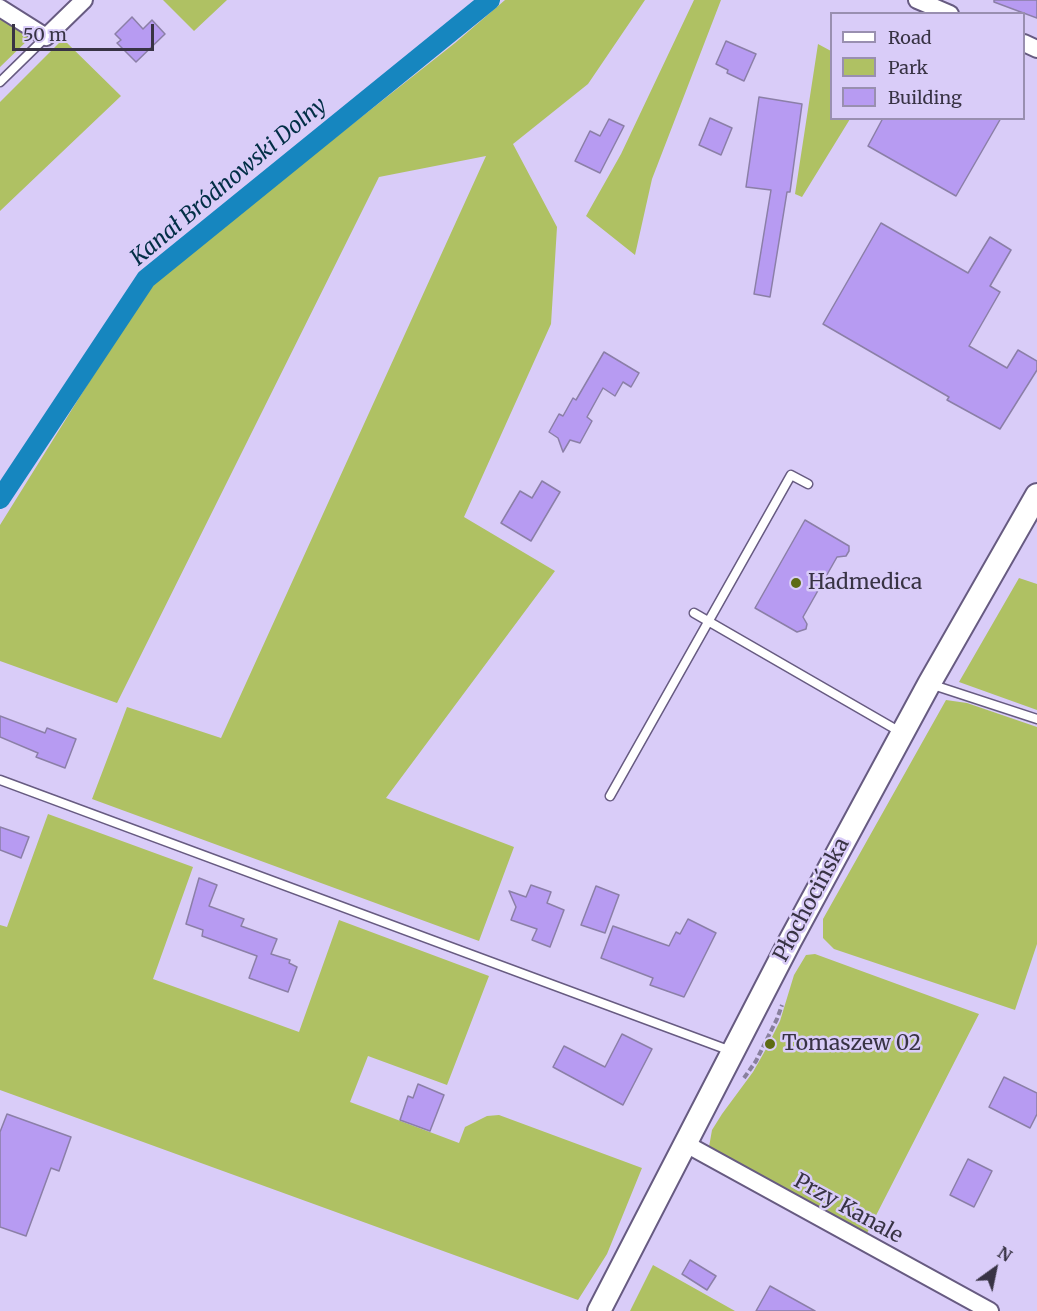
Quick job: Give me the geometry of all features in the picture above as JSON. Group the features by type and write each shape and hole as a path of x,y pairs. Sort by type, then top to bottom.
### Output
{"main road":[{"name":"Płochocińska","path":"599,1311 790,940 929,684 1037,495"}],"street":[{"path":"0,8 46,37 84,0"},
{"path":"917,0 945,12"},
{"name":"Przy Kanale","path":"686,1144 990,1311"}],"lane":[{"path":"0,82 46,37"},
{"path":"610,796 791,475 808,484"},
{"path":"694,613 902,733"},
{"path":"929,684 1037,719"},
{"path":"0,780 734,1052"}],"green space":[{"path":"163,0 227,0 194,31"},
{"path":"505,0 645,0 588,84 513,144 557,227 551,324 464,517 555,571 386,798 514,847 479,941 92,799 127,707 221,738 486,156 379,177 117,703 0,661 0,525 150,284 455,43"},
{"path":"694,0 721,0 652,179 635,255 586,216 621,154"},
{"path":"0,18 31,37 0,67"},
{"path":"63,39 121,96 0,211 0,102"},
{"path":"818,44 830,50 830,120 849,120 802,197 795,194"},
{"path":"1019,578 1037,584 1037,710 959,682"},
{"path":"946,700 967,703 1037,727 1037,944 1015,1010 834,949 823,938 823,919"},
{"path":"48,814 193,867 153,979 299,1032 339,920 489,976 447,1085 368,1056 350,1102 459,1143 465,1127 487,1116 499,1115 642,1168 607,1254 578,1300 0,1090 0,925 7,927"},
{"path":"815,954 979,1014 865,1237 709,1147 712,1130 753,1072 766,1049 769,1051 775,1040 772,1037 780,1021 794,975 806,955"},
{"path":"653,1265 735,1311 630,1311"}],"building":[{"path":"994,0 1037,0 1037,18 1025,12 994,2"},
{"path":"132,17 143,29 152,20 165,34 136,62 117,43 121,40 115,34"},
{"path":"726,41 756,54 744,81 727,73 728,70 716,64"},
{"path":"759,97 802,104 790,192 787,192 770,297 754,294 771,190 746,187"},
{"path":"710,118 732,128 721,155 699,145"},
{"path":"609,119 624,126 600,173 575,161 590,131 600,136"},
{"path":"882,120 1000,120 956,196 868,146"},
{"path":"881,223 968,273 990,237 1011,250 990,286 1000,292 969,346 1007,368 1018,350 1037,361 1037,370 1000,429 947,400 949,397 823,324"},
{"path":"604,352 639,373 631,387 623,382 615,396 603,388 587,417 592,421 580,443 570,440 563,452 558,438 549,432 559,414 563,416 573,398 576,400"},
{"path":"542,481 560,492 531,541 501,523 520,491 532,498"},
{"name":"Hadmedica","path":"805,520 849,546 849,551 846,556 837,557 803,617 807,624 806,629 797,632 755,608"},
{"path":"0,716 45,733 47,728 76,739 65,768 36,757 38,753 0,737"},
{"path":"0,827 29,837 21,858 0,850"},
{"path":"199,878 217,885 209,906 244,919 241,926 277,939 271,954 290,960 289,963 297,967 288,992 249,978 257,956 202,936 203,930 186,924"},
{"path":"531,885 551,892 547,903 564,910 550,947 532,940 537,929 511,920 516,907 509,891 526,897"},
{"path":"596,886 619,895 605,933 581,925"},
{"path":"688,919 716,933 684,997 650,985 653,978 601,958 613,926 669,946 676,932 680,934"},
{"path":"622,1034 652,1049 623,1105 553,1067 564,1046 605,1067"},
{"path":"1004,1077 1037,1093 1037,1114 1030,1128 989,1107"},
{"path":"418,1084 444,1095 430,1131 400,1120 408,1096 413,1098"},
{"path":"7,1114 71,1137 59,1171 51,1168 26,1236 0,1227 0,1132"},
{"path":"968,1159 992,1171 974,1207 950,1195"},
{"path":"690,1260 716,1276 707,1290 682,1274"},
{"path":"770,1286 815,1311 756,1311"}],"waterway":[{"name":"Kanał Bródnowski Dolny","path":"0,499 146,279 490,0"}],"place":[{"name":"Hadmedica","path":"796,583"},
{"name":"Tomaszew 02","path":"770,1044"}]}
